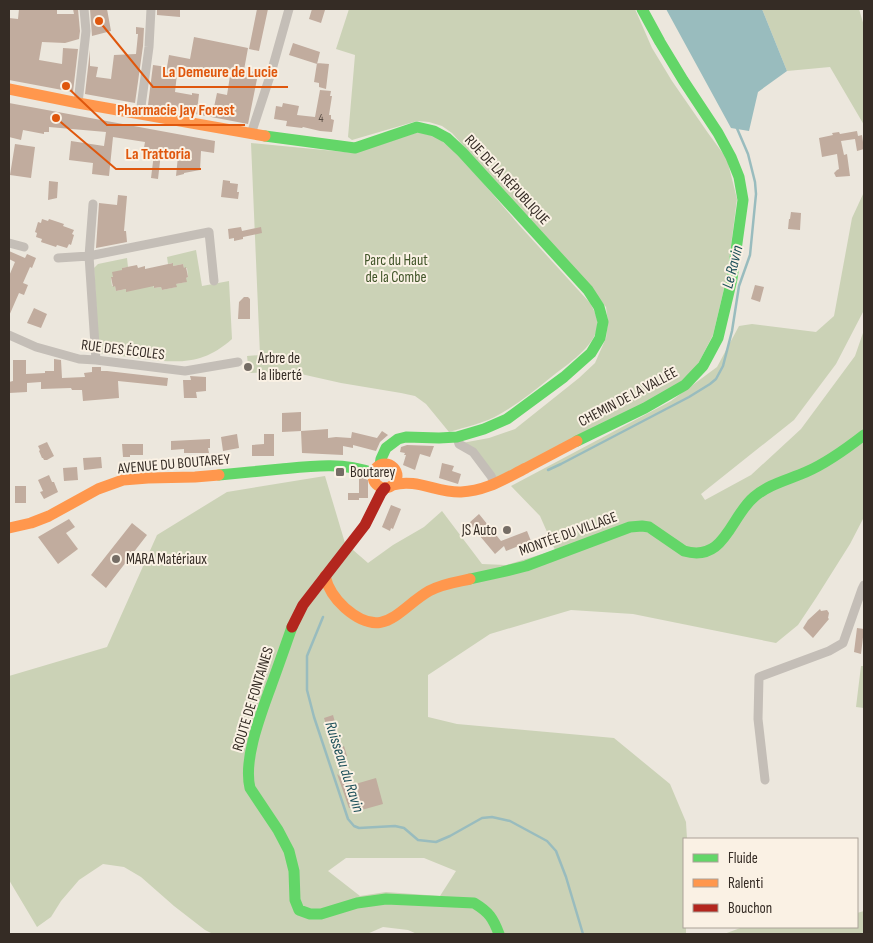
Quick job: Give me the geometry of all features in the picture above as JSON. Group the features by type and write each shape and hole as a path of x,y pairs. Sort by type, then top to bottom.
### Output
{"main road":[{"name":"CHEMIN DE LA VALLÉE","path":"509,477 686,385 703,366 718,338 732,279 743,200 739,176 718,133 682,80 642,9"},
{"name":"RUE DE LA RÉPUBLIQUE","path":"9,89 251,134 355,148 417,127 434,131 447,138 462,152 588,290 599,307 603,322 600,338 591,353 564,377 507,419 484,429 457,437 406,437 393,442 386,448 381,459 380,477"},
{"name":"MONTÉE DU VILLAGE","path":"325,576 333,596 350,613 360,619 382,622 392,619 436,587 488,577 512,570 630,527 648,527 684,551 696,554 704,552 715,548 723,541 744,506 759,492 823,464 864,435"},
{"name":"RUE DE LA RÉPUBLIQUE","path":"394,468 391,460 392,451 396,445 401,442 422,438"},
{"name":"AVENUE DU BOUTAREY","path":"380,477 386,464 435,488"},
{"name":"AVENUE DU BOUTAREY","path":"9,528 50,516 98,489 123,480 195,477 331,465 350,467 400,483 412,483 459,492 476,491 509,477"},
{"path":"325,576 365,525 371,512 380,477 397,478 394,468"},
{"name":"ROUTE DE FONTAINES","path":"325,576 303,605 292,628 251,748 248,780 250,788 278,830 289,851 294,871 295,900 299,910 310,914 321,914 357,903 386,899 474,903 486,910 495,923 499,934"}],"street":[{"path":"78,103 86,31 84,9"},
{"path":"140,114 149,47 151,9"},
{"path":"251,134 289,9"},
{"path":"93,204 89,256 96,360"},
{"path":"58,258 89,256 209,232 214,281"},
{"path":"9,243 24,248"},
{"name":"RUE DES ÉCOLES","path":"9,335 36,347 79,359 185,371 238,362"},
{"path":"457,437 459,444 473,452 491,476 493,484"},
{"path":"765,780 758,719 759,677 830,652 843,643 864,585"}],"green space":[{"path":"349,9 635,9 652,48 672,81 727,159 737,199 727,276 713,335 699,362 683,384 498,479 462,443 489,438 515,429 595,363 606,338 608,322 606,307 452,133 442,126 417,121 352,140 348,137 355,55 336,49"},
{"path":"762,9 859,9 864,26 864,125 830,67 787,71"},
{"name":"Parc du Haut de la Combe","path":"418,132 437,137 461,157 519,225 590,303 597,320 597,328 593,339 583,351 526,397 494,417 449,432 426,404 415,396 301,374 283,372 249,373 247,356 260,355 251,143 355,153"},
{"path":"864,192 864,308 836,364 794,420 701,494 705,500 751,475 801,429 855,356 864,330 864,517 850,544 798,625 776,643 633,614 571,610 490,634 428,675 428,717 457,724 614,738 670,784 686,822 687,838 683,838 683,928 686,928 686,934 417,934 408,930 383,927 367,934 213,934 174,906 141,877 124,867 103,864 79,880 61,901 51,917 37,927 9,880 9,676 107,647 157,535 227,492 325,476 345,543 368,563 393,545 424,527 442,511 482,564 506,565 555,550 540,516 511,486 671,401 717,367 739,326 752,324 816,332 834,316 852,218","holes":["346,858 424,858 456,871 440,896 386,892 360,896 328,871"]},
{"path":"196,250 202,286 229,281 232,339 211,354 190,360 168,361 99,353 94,268 98,264 127,258 128,267 122,268 111,278 112,286 115,286 116,291 126,289 126,291 153,284 154,288 161,287 162,290 176,287 176,284 186,282 188,277 187,268 184,268 183,264 173,266 172,263 168,264 167,257"},
{"path":"861,666 864,666 864,708 856,707"},
{"path":"864,911 864,934 724,934 740,928 858,928 858,913"}],"water":[{"path":"666,9 762,9 787,71 758,92 749,131 731,128"}],"building":[{"path":"19,9 57,9 57,14 74,14 73,9 78,9 79,39 65,43 42,42 39,60 62,64 63,48 78,49 73,92 9,80 9,18 18,19"},
{"path":"90,9 107,9 111,31 92,36"},
{"path":"157,9 180,9 180,17 157,15"},
{"path":"257,9 268,9 259,51 249,49"},
{"path":"312,9 325,10 321,23 309,19"},
{"path":"136,27 144,28 135,103 85,94 90,50 90,66 98,67 96,77 111,79 114,55 136,54 138,34 136,34"},
{"path":"194,37 248,48 244,70 258,74 248,124 148,105 153,65 167,67 169,55 190,59","holes":["178,65 230,76 227,95 217,93 214,107 198,103 199,94 192,93 192,95 175,92"]},
{"path":"293,43 320,52 317,64 289,55"},
{"path":"317,63 329,64 326,89 319,87 319,83 314,82"},
{"path":"320,90 331,91 329,115 334,120 332,132 286,126 287,121 274,119 276,106 282,107 283,103 299,106 297,115 315,117"},
{"path":"9,103 215,141 214,153 201,151 200,170 176,176 178,156 161,153 158,179 151,178 154,154 143,153 145,142 113,137 109,176 92,174 93,163 69,160 71,141 104,146 106,132 49,127 49,132 44,132 44,134 23,130 21,140 9,137"},
{"path":"857,131 858,136 862,135 864,149 857,151 855,139 841,141 844,155 847,154 850,176 836,177 834,173 839,169 837,154 822,157 819,138 833,135 832,133 839,132 840,134"},
{"path":"15,144 35,147 31,178 10,175"},
{"path":"223,180 238,184 238,199 221,197"},
{"path":"49,181 58,182 57,198 48,200"},
{"path":"118,195 127,196 124,231 126,231 127,242 96,248 99,203 117,205"},
{"path":"791,212 801,213 800,230 788,229"},
{"path":"42,219 48,221 49,219 64,224 63,226 74,230 71,245 69,244 67,248 57,245 56,247 41,242 42,239 36,237 37,233 35,232 38,222 41,223"},
{"path":"241,227 242,231 261,227 262,233 234,241 234,238 229,239 228,229"},
{"path":"9,251 25,258 27,254 36,258 23,283 28,285 24,295 19,293 9,316 9,276 15,262 9,259"},
{"path":"173,263 173,266 183,264 184,268 186,267 188,277 186,278 187,282 176,284 177,287 162,290 161,287 154,288 154,286 126,292 126,289 116,291 115,286 113,287 112,272 122,270 122,268 137,265 138,268 145,266 145,269"},
{"path":"755,285 764,287 760,302 751,299"},
{"path":"244,297 250,299 250,319 238,319 239,302"},
{"path":"34,308 47,314 41,328 27,323"},
{"path":"54,359 61,360 62,378 85,377 84,373 92,372 92,367 101,367 101,371 168,378 167,386 118,381 119,398 83,401 82,390 72,390 71,388 41,389 41,382 27,383 27,392 9,393 9,382 13,381 13,360 26,360 26,374 54,371"},
{"path":"190,376 206,377 206,391 196,392 197,398 184,398 183,380 191,380"},
{"path":"301,412 301,431 282,432 282,413"},
{"path":"328,429 328,438 351,438 352,432 377,438 382,431 388,435 380,442 376,451 353,445 353,448 343,446 343,455 302,453 301,431"},
{"path":"237,434 239,448 223,451 221,437"},
{"path":"264,434 274,434 274,456 252,456 252,445 264,444"},
{"path":"210,439 209,453 184,453 184,449 171,450 171,441"},
{"path":"47,442 54,456 44,460 38,446"},
{"path":"122,444 143,444 143,455 123,457"},
{"path":"407,445 434,446 430,457 420,454 415,470 403,465 406,455 400,452 401,447"},
{"path":"101,457 102,468 84,470 83,458"},
{"path":"442,463 454,466 452,471 461,474 458,484 439,478"},
{"path":"77,467 78,480 64,481 63,468"},
{"path":"49,475 58,492 44,499 40,492 43,491 38,480"},
{"path":"359,477 368,480 368,498 348,500 348,493 359,493"},
{"path":"15,486 26,486 26,503 15,503"},
{"path":"391,505 401,509 393,529 391,528 390,531 382,527"},
{"path":"479,514 501,541 527,531 531,541 506,551 504,546 495,554 469,523"},
{"path":"69,519 75,527 66,533 78,549 58,564 38,537"},
{"name":"MARA Matériaux","path":"132,523 147,535 106,588 91,575"},
{"path":"820,609 821,611 827,610 829,619 813,638 803,628 808,620"},
{"path":"857,628 864,629 861,654 854,652"},
{"path":"333,715 342,747 344,746 347,756 337,760 324,718"},
{"path":"337,774 346,782 350,780 352,785 376,778 383,804 358,811 356,806 349,808"}],"waterway":[{"name":"Le Ravin","path":"548,470 689,397 716,379 723,366 732,331 739,286 750,255 756,194 748,154 736,126"},
{"name":"Ruisseau du Ravin","path":"323,617 307,656 307,690 314,717 348,819 354,826 359,828 395,826 404,828 418,840 436,842 482,818 492,817 510,821 547,841 556,851 583,934"}],"traffic: fast":[{"path":"577,441 645,408 685,385 703,366 718,338 732,279 743,200 739,177 718,133 683,80 642,9"},
{"path":"265,136 355,148 417,127 434,131 447,138 462,152 588,290 599,307 603,322 600,338 591,353 564,377 507,419 484,429 457,437 406,437 398,439 386,448 380,465"},
{"path":"470,579 526,566 630,527 649,527 684,551 698,553 709,550 725,536 754,497 772,485 821,464 864,435"},
{"path":"219,475 327,466 350,467 373,473"},
{"path":"292,627 254,737 248,776 250,788 278,830 289,851 294,871 295,900 299,910 310,914 321,914 357,903 386,899 474,903 490,916 499,934"}],"traffic: slow":[{"path":"9,89 265,136"},
{"path":"393,485 402,483 419,484 452,492 479,489 502,480 577,441"},
{"path":"385,464 394,467 397,476 394,485 385,488 376,485 373,476 376,467 385,464"},
{"path":"9,528 31,523 49,516 98,489 123,480 219,475"},
{"path":"325,576 330,589 341,605 359,618 370,622 381,622 390,619 429,591 470,579"}],"traffic: jam":[{"path":"292,627 303,605 365,525 385,488"}],"place":[{"name":"La Demeure de Lucie","path":"99,21"},
{"name":"Pharmacie Jay Forest","path":"66,86"},
{"name":"La Trattoria","path":"56,118"},
{"name":"Arbre de la liberté","path":"248,367"},
{"name":"Boutarey","path":"340,472"},
{"name":"JS Auto","path":"507,530"},
{"name":"MARA Matériaux","path":"116,559"}]}
